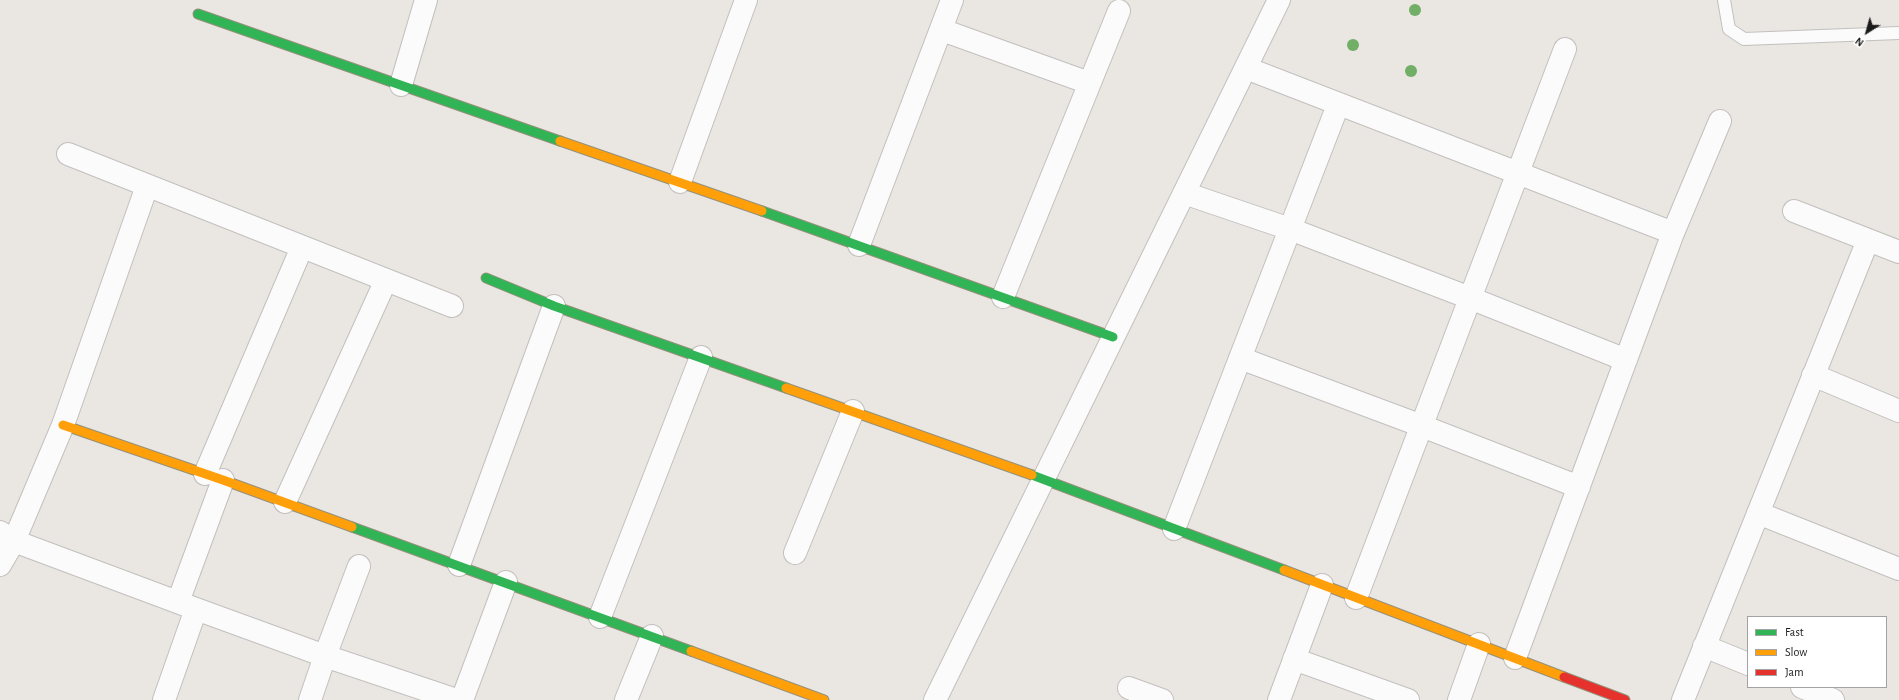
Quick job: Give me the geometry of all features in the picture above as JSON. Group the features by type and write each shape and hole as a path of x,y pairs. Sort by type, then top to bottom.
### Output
{"street":[{"path":"401,85 426,0"},
{"path":"680,182 746,0"},
{"path":"859,245 942,30 952,0"},
{"path":"935,700 1279,0"},
{"path":"1003,297 1119,11"},
{"path":"198,14 859,245 1113,337"},
{"path":"942,30 1090,83"},
{"path":"1356,598 1565,49"},
{"path":"1246,68 1338,105 1673,233"},
{"path":"1174,529 1338,105"},
{"path":"1515,658 1673,233 1720,121"},
{"path":"68,154 452,306"},
{"path":"0,565 7,537 63,425 147,186"},
{"path":"1184,193 1290,229 1626,360"},
{"path":"1794,211 1899,252"},
{"path":"1683,700 1868,240"},
{"path":"164,700 187,605 214,477 302,247"},
{"path":"486,278 554,306 701,356 1044,479 1625,700"},
{"path":"285,502 386,280"},
{"path":"459,565 554,306"},
{"path":"600,616 701,356"},
{"path":"1240,358 1579,487"},
{"path":"1813,375 1899,411"},
{"path":"795,553 853,411"},
{"path":"63,425 285,502 600,616 824,700"},
{"path":"1758,513 1899,569"},
{"path":"7,537 324,656 456,700"},
{"path":"310,700 324,656 359,566"},
{"path":"462,700 506,582"},
{"path":"1279,700 1322,585"},
{"path":"626,700 652,636"},
{"path":"1459,700 1478,644"},
{"path":"1704,646 1747,664"},
{"path":"1294,659 1408,700"},
{"path":"1130,688 1162,700"},
{"path":"1804,688 1834,700"}],"lane":[{"path":"1724,0 1729,30 1744,39 1899,33"}],"traffic: fast":[{"path":"198,14 560,141"},
{"path":"762,211 1113,337"},
{"path":"486,278 554,306 786,388"},
{"path":"1032,475 1284,570"},
{"path":"352,527 691,651"}],"traffic: slow":[{"path":"560,141 762,211"},
{"path":"786,388 1032,475"},
{"path":"63,425 223,480 352,527"},
{"path":"1284,570 1564,677"},
{"path":"691,651 824,700"}],"traffic: jam":[{"path":"1564,677 1625,700"}]}
